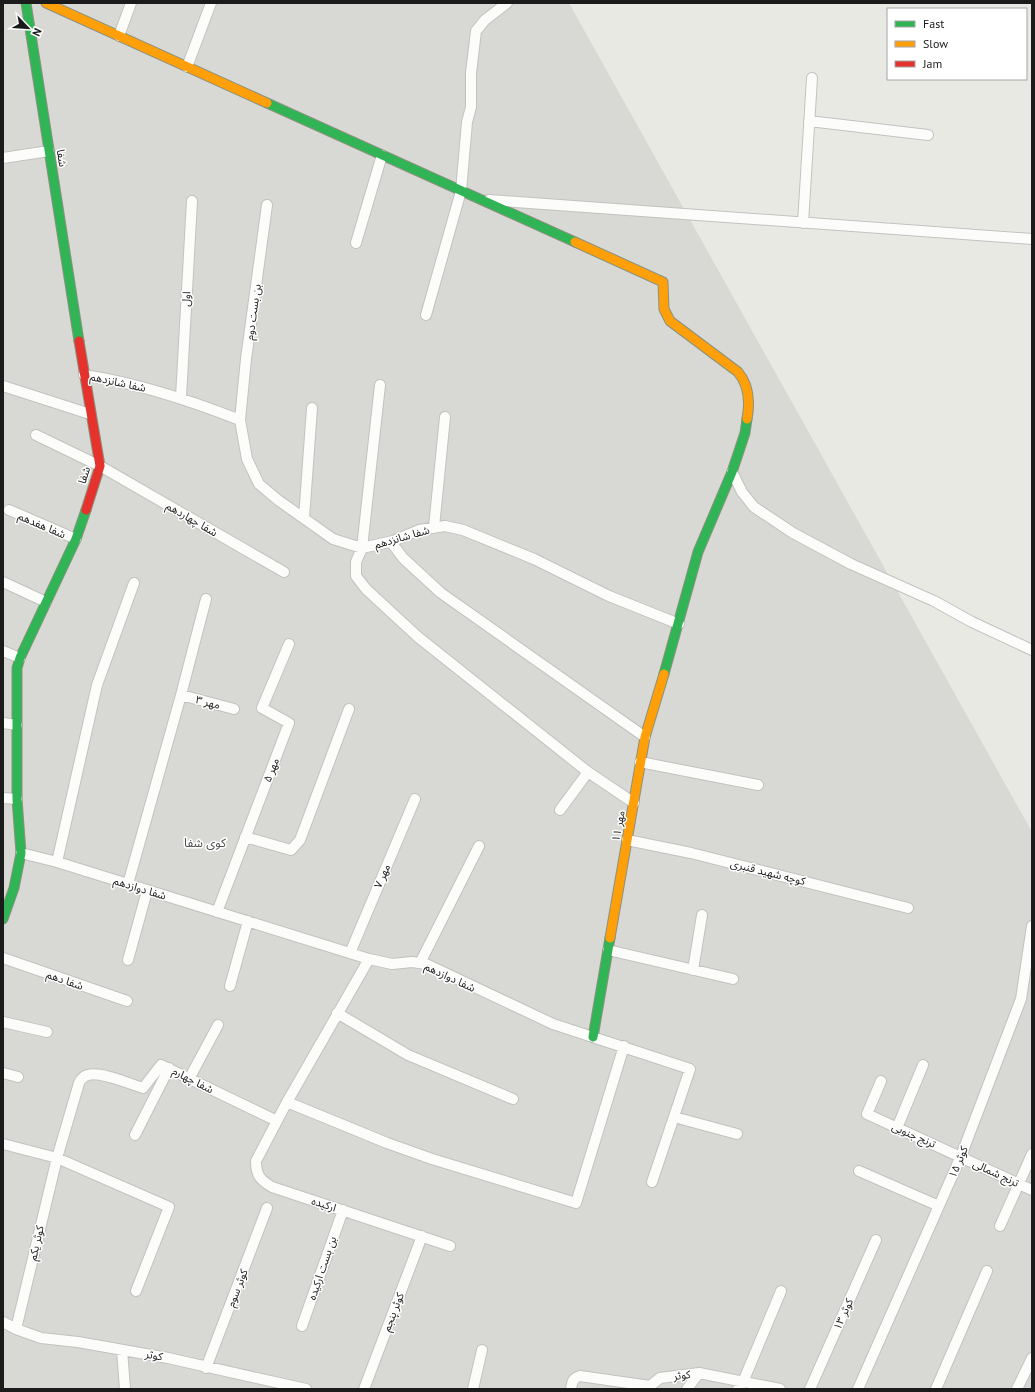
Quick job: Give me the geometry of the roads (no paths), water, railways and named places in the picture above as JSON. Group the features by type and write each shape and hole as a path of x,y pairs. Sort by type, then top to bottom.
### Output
{"street":[{"name":"شفا","path":"3,919 14,888 21,853 17,799 17,668 20,658 76,540 100,466 90,414 26,3"},
{"path":"46,3 57,5 119,36 481,200 1032,240"},
{"path":"119,36 131,3"},
{"path":"187,67 211,3"},
{"path":"426,315 461,191 467,122 471,107 471,73 476,32 485,20 507,3"},
{"path":"803,223 812,78"},
{"path":"809,121 928,135"},
{"path":"3,158 49,152"},
{"path":"356,243 382,155"},
{"name":"مهر ۱۱","path":"481,200 663,282 664,309 670,321 738,372 744,379 749,408 745,433 732,472 698,552 679,624 645,737 593,1037"},
{"name":"اول","path":"181,397 192,202"},
{"name":"بن بست دوم","path":"240,420 246,359 268,204"},
{"name":"شفا شانزدهم","path":"84,375 112,379 181,397 240,420 247,459 259,484 278,500 333,539 362,548 391,542 419,530 434,527 445,526 463,530 534,559 609,596 679,624"},
{"path":"380,385 362,548 356,562 356,576 363,586 418,637 588,772 634,803"},
{"path":"3,386 90,414"},
{"path":"304,518 312,408"},
{"path":"434,527 446,417"},
{"name":"شفا چهاردهم","path":"36,435 100,466 284,572"},
{"path":"732,472 742,492 754,507 793,533 851,564 934,601 972,622 1032,650"},
{"name":"شفا هفدهم","path":"9,510 76,540"},
{"path":"391,542 404,558 441,593 645,737"},
{"path":"3,582 46,602"},
{"path":"57,862 98,685 134,583"},
{"path":"128,884 181,695 206,599"},
{"name":"مهر ۵","path":"217,912 289,723 262,708 289,644"},
{"path":"3,651 20,658"},
{"name":"مهر ۳","path":"181,695 234,709"},
{"path":"245,837 291,850 300,840 349,709"},
{"path":"3,723 17,725"},
{"path":"640,762 758,785"},
{"path":"560,810 588,772"},
{"path":"3,798 17,799"},
{"name":"مهر ۷","path":"350,953 415,799"},
{"name":"کوچه شهید قنبری","path":"627,840 691,853 908,908"},
{"path":"420,963 478,846"},
{"name":"شفا دوازدهم","path":"21,853 57,862 369,959 392,964 420,963 553,1024 624,1046 690,1069 652,1182"},
{"path":"128,960 147,891"},
{"path":"693,970 702,916"},
{"path":"230,986 248,921"},
{"name":"کوثر ۱۵","path":"858,1389 961,1156 1021,998 1032,926"},
{"path":"608,950 733,979"},
{"name":"شفا دهم","path":"3,958 128,1001"},
{"path":"276,1122 369,959"},
{"path":"337,1013 408,1055 513,1099"},
{"path":"3,1022 47,1032"},
{"path":"189,1079 218,1025"},
{"path":"287,1102 432,1160 576,1203 624,1046"},
{"name":"شفا چهارم","path":"57,1158 79,1083 82,1078 88,1075 96,1074 143,1088 161,1065 276,1122"},
{"path":"897,1128 923,1065"},
{"path":"135,1135 169,1068"},
{"path":"3,1073 18,1077"},
{"name":"ترنج جنوبی","path":"881,1081 867,1114 961,1156"},
{"path":"674,1117 737,1134"},
{"name":"ارکیده","path":"276,1122 256,1161 256,1172 261,1181 272,1187 450,1246"},
{"path":"3,1144 57,1158 169,1206 136,1290"},
{"path":"1000,1226 1032,1154"},
{"name":"ترنج شمالی","path":"961,1156 1032,1190"},
{"name":"کوثر یکم","path":"16,1329 57,1158"},
{"path":"859,1171 939,1206"},
{"name":"کوثر سوم","path":"206,1368 267,1208"},
{"name":"بن بست ارکیده","path":"302,1326 343,1210"},
{"name":"کوثر پنجم","path":"364,1389 422,1236"},
{"name":"کوثر ۱۳","path":"810,1389 876,1240"},
{"path":"936,1389 987,1271"},
{"path":"740,1385 782,1291"},
{"name":"کوثر","path":"3,1322 16,1329 41,1338 122,1350 206,1368 265,1384 306,1389"},
{"path":"122,1350 126,1389"},
{"path":"473,1389 482,1350"},
{"path":"1017,1389 1032,1358"},
{"path":"687,1389 699,1373"},
{"name":"کوثر","path":"571,1389 575,1377 580,1376 649,1388 660,1378 699,1373 740,1385 780,1389"}],"district":[{"name":"کوی شفا","path":"205,843"}]}
